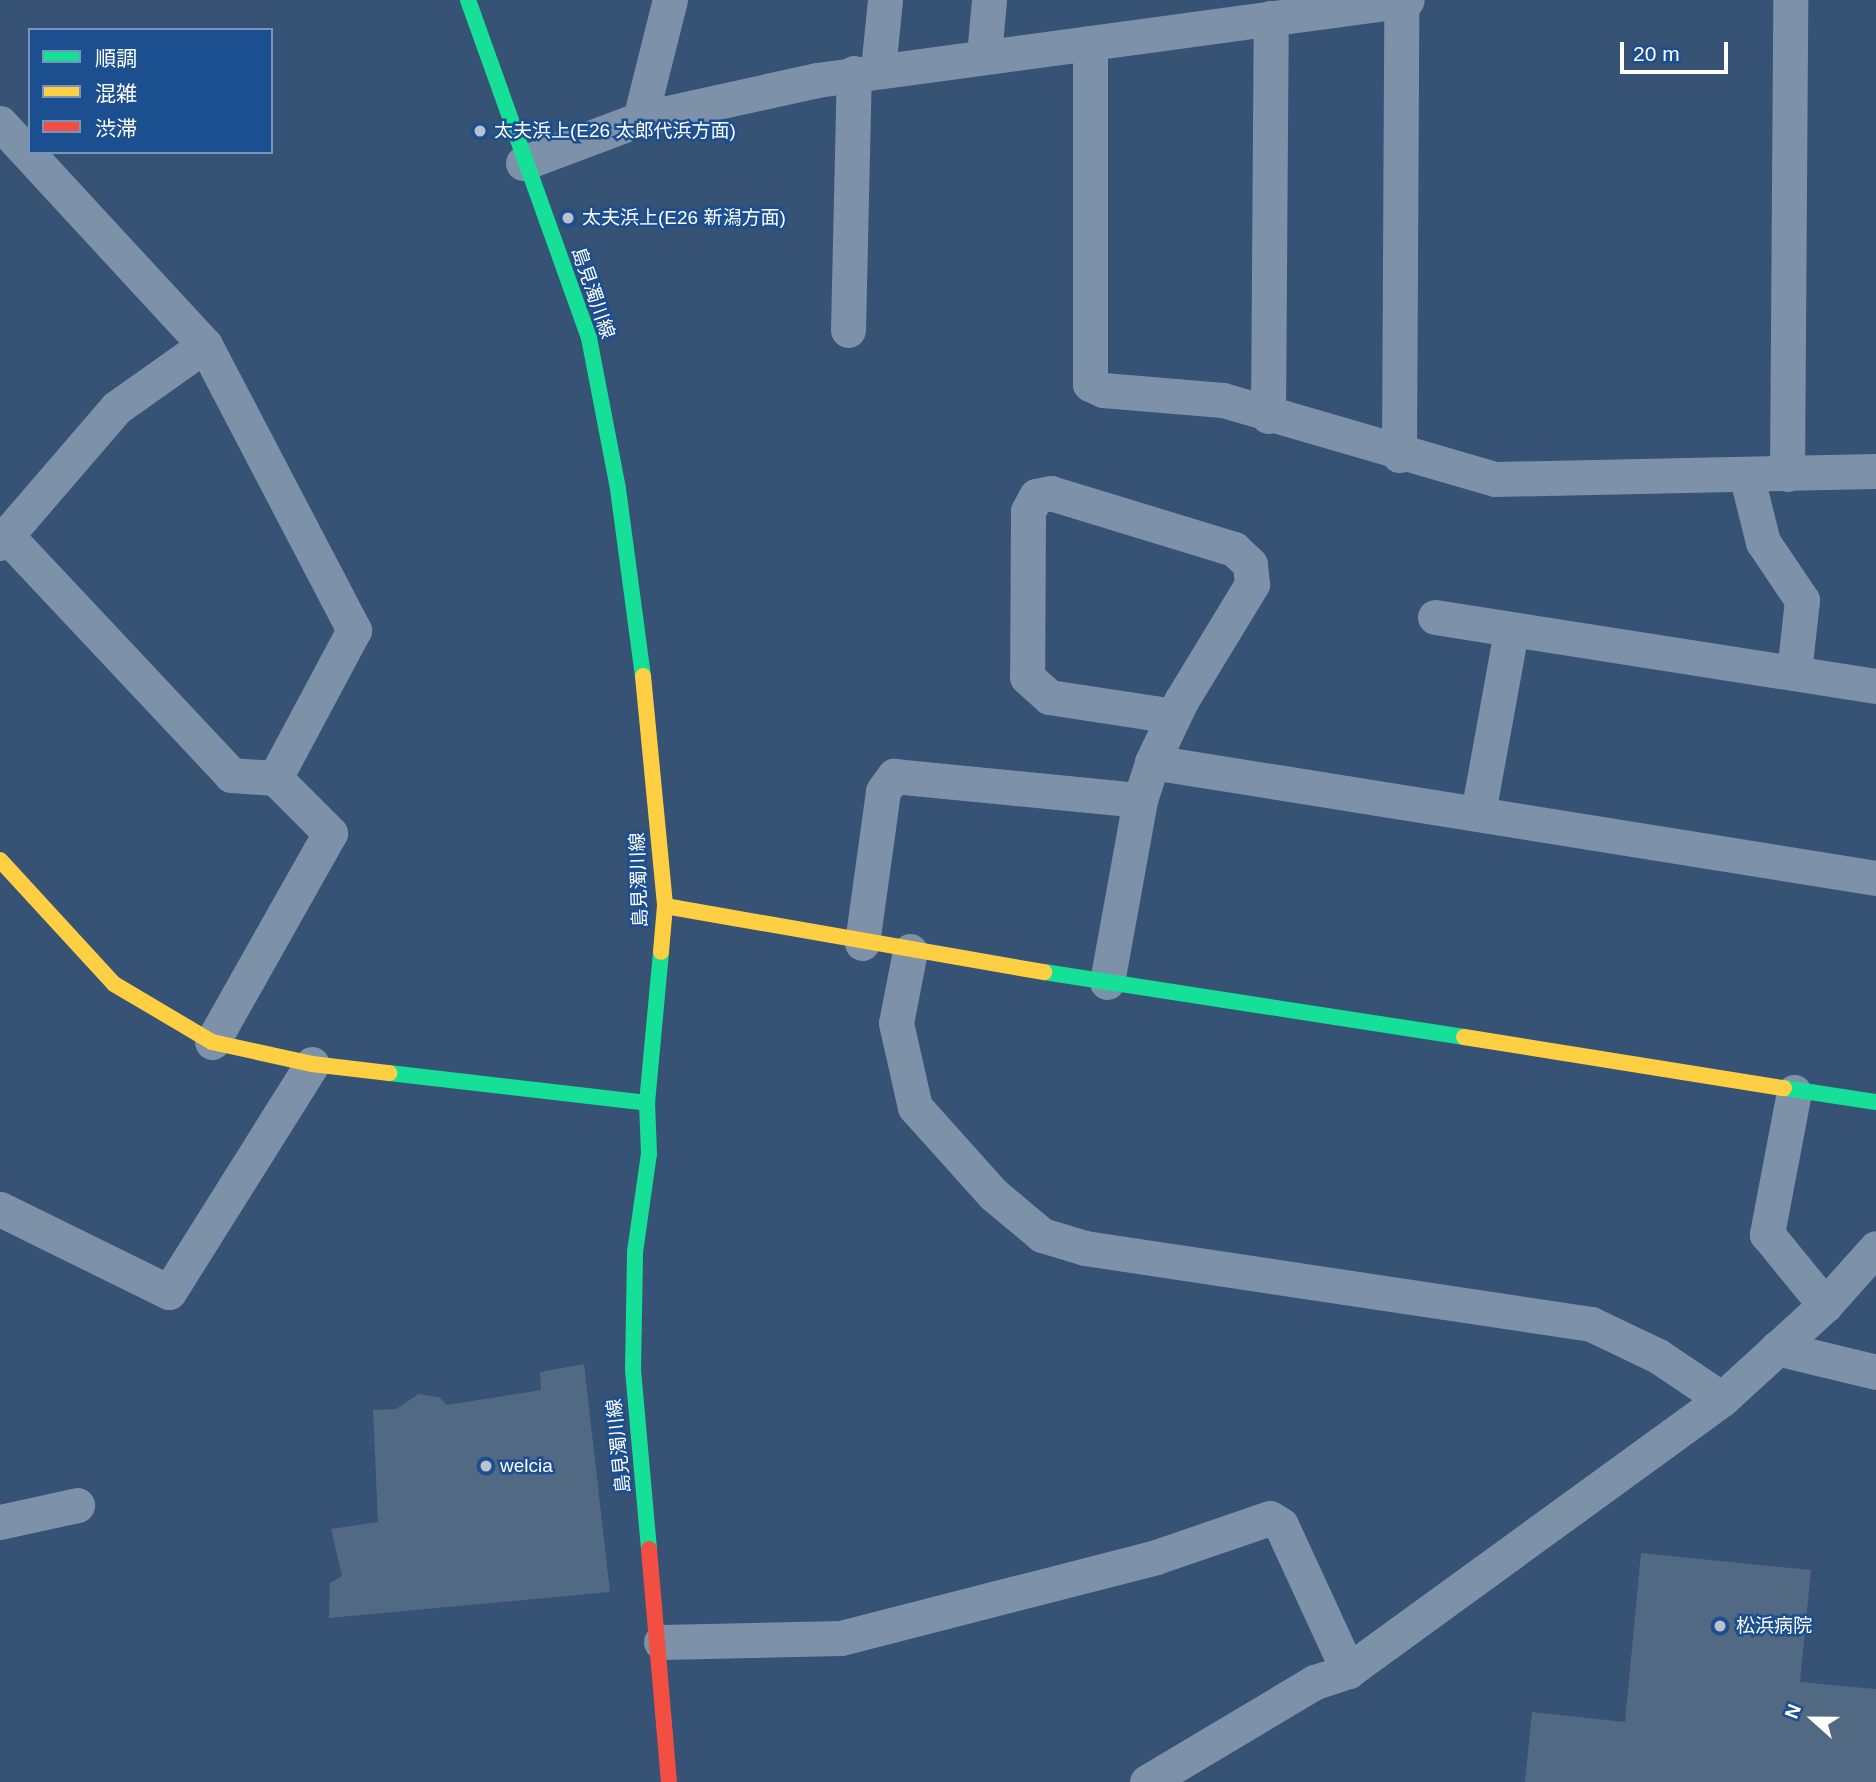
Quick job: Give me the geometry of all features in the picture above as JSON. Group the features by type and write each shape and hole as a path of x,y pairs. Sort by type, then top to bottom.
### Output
{"street":[{"name":"島見濁川線","path":"468,0 523,163 589,338 618,489 653,747 665,906 647,1103 649,1154 635,1252 633,1370 661,1643 670,1782"},
{"path":"640,120 670,0"},
{"path":"848,330 866,71 885,0"},
{"path":"984,55 989,0"},
{"path":"523,163 640,120 866,71 1090,43 1254,13 1407,0"},
{"path":"1787,474 1790,0"},
{"path":"1399,455 1401,1"},
{"path":"1254,13 1268,416"},
{"path":"1090,43 1090,384 1103,390 1223,400 1399,455 1495,479 1876,471"},
{"path":"0,122 28,152"},
{"path":"29,154 205,345 354,630 275,778"},
{"path":"205,345 116,408 3,539 231,775 275,778 330,833 212,1042"},
{"path":"1746,474 1763,542 1802,600 1794,673"},
{"path":"1107,982 1140,800 1152,762 1173,716 1252,584 1250,564 1234,549 1051,493 1036,496 1028,511 1027,677 1049,697 1173,716"},
{"path":"1435,617 1876,686"},
{"path":"1478,813 1511,631"},
{"path":"1152,762 1876,878"},
{"path":"862,943 883,791 894,776 1140,800"},
{"path":"0,860 114,984 212,1042 312,1064 647,1103"},
{"path":"665,906 911,951 1794,1092 1876,1102"},
{"path":"911,951 896,1023 915,1107 993,1194 1042,1235 1085,1248 1591,1324 1658,1356 1722,1399"},
{"path":"0,1209 9,1218 169,1292 312,1064"},
{"path":"1794,1092 1767,1234 1825,1305"},
{"path":"1147,1782 1315,1682 1348,1671 1722,1399 1825,1305 1876,1248"},
{"path":"1777,1348 1876,1372"},
{"path":"0,1522 77,1505"},
{"path":"661,1643 841,1638 1156,1557 1270,1518 1281,1525 1348,1671"}],"building":[{"name":"welcia","path":"584,1364 610,1592 329,1618 330,1583 342,1576 331,1529 378,1522 373,1410 396,1409 419,1394 439,1397 447,1405 541,1390 540,1372"},
{"name":"松浜病院","path":"1641,1553 1811,1570 1800,1682 1876,1689 1876,1782 1525,1782 1532,1712 1625,1722"}],"traffic: fast":[{"path":"468,0 589,338 618,489 643,676"},
{"path":"649,1549 633,1370 635,1252 649,1154 647,1103 661,952"},
{"path":"1044,972 1464,1037"},
{"path":"389,1073 647,1103"},
{"path":"1784,1088 1876,1102"}],"traffic: slow":[{"path":"643,676 665,906 661,952"},
{"path":"0,860 114,984 212,1042 312,1064 389,1073"},
{"path":"665,906 1044,972"},
{"path":"1464,1037 1784,1088"}],"traffic: jam":[{"path":"649,1549 669,1782"}],"place":[{"name":"太夫浜上(E26 太郎代浜方面)","path":"480,131"},
{"name":"太夫浜上(E26 新潟方面)","path":"568,218"},
{"name":"welcia","path":"486,1466"},
{"name":"松浜病院","path":"1720,1626"}]}
